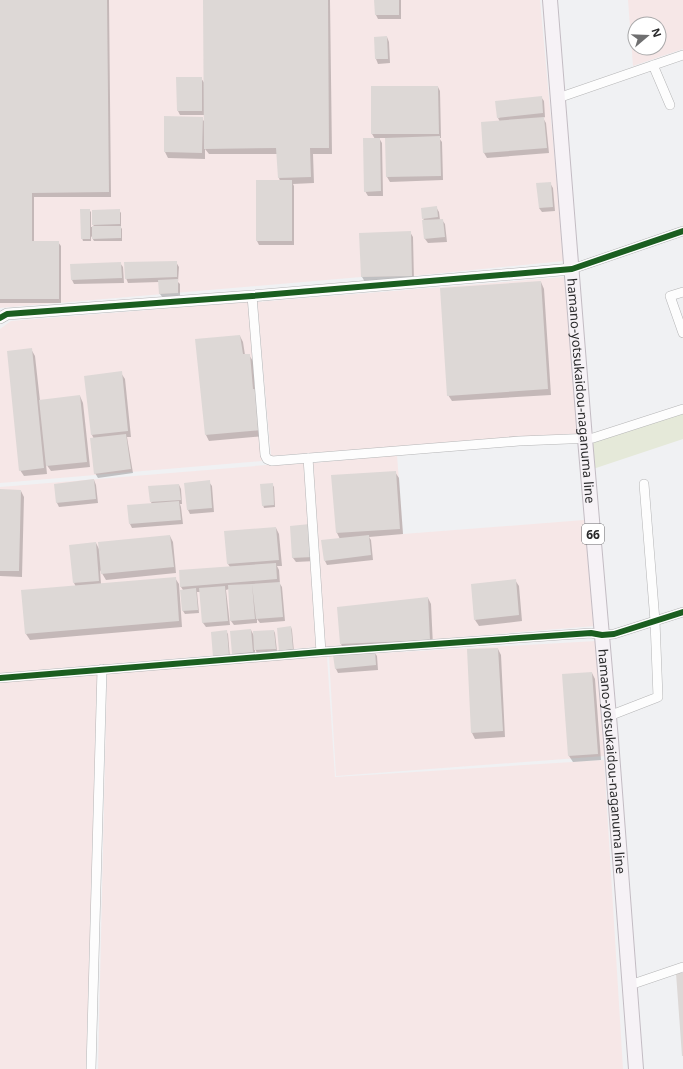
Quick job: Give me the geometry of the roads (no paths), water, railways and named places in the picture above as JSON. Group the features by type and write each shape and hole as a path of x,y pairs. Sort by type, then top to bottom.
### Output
{"main road":[{"name":"hamano-yotsukaidou-naganuma line","path":"550,0 609,716 636,1069"}],"street":[{"path":"558,98 683,55"},
{"path":"654,65 670,106"},
{"path":"0,318 7,314 252,296 572,268 683,231"},
{"path":"683,292 670,296 683,333"},
{"path":"252,296 265,455 267,459 272,461 519,441 593,438 683,409"},
{"path":"308,458 321,652"},
{"path":"609,716 658,697 655,621 644,484"},
{"path":"0,678 321,652 591,633 602,635 614,634 683,612"},
{"path":"91,1069 102,669"},
{"path":"630,985 683,967"}]}
